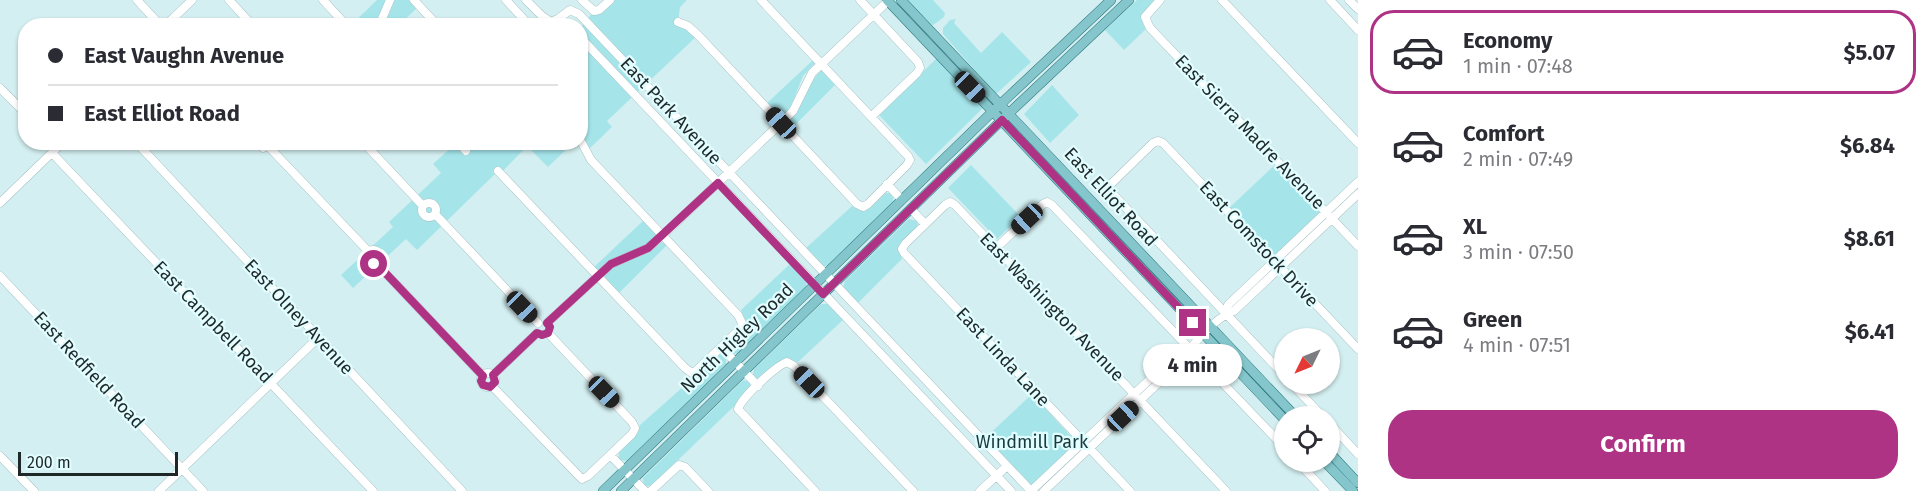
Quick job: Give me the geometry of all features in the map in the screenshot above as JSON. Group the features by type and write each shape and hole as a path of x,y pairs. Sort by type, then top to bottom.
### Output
{"main road":[{"name":"East Elliot Road","path":"888,0 997,108"},
{"name":"East Elliot Road","path":"901,0 1005,117 1208,331 1285,406"},
{"name":"North Higley Road","path":"603,491 1111,0"},
{"name":"North Higley Road","path":"621,491 1005,117 1130,0"},
{"name":"East Elliot Road","path":"1208,331 1274,407"},
{"path":"1340,464 1358,483"},
{"path":"1335,472 1353,491"}],"street":[{"path":"137,0 155,18"},
{"path":"172,18 192,0"},
{"path":"229,0 246,18"},
{"path":"323,0 340,18"},
{"path":"383,18 390,0"},
{"path":"414,0 431,18"},
{"path":"506,0 523,18"},
{"name":"East Park Avenue","path":"526,0 545,18"},
{"path":"582,0 594,11 599,10 610,0"},
{"path":"678,22 688,26 698,35 857,204 863,207 910,160 761,0"},
{"path":"860,0 918,62 920,68 871,117"},
{"path":"547,323 611,264 648,248 729,173 792,111 801,98 806,82 821,63 888,0"},
{"name":"East Sierra Madre Avenue","path":"1160,0 1145,17 1150,28 1358,246"},
{"path":"1222,0 1358,143"},
{"path":"1330,0 1358,30"},
{"path":"1349,0 1358,9"},
{"name":"East Park Avenue","path":"559,18 570,10 583,18"},
{"name":"East Park Avenue","path":"588,24 1031,491"},
{"name":"East Park Avenue","path":"588,45 1011,491"},
{"path":"0,88 18,106"},
{"name":"East Comstock Drive","path":"1226,314 1109,188 1153,143 1158,141 1163,143 1358,349"},
{"path":"0,203 55,150"},
{"name":"East Olney Avenue","path":"144,150 462,491"},
{"path":"275,150 369,252 373,250 378,253 380,259 376,263 483,376"},
{"path":"370,150 423,206 433,205 436,209 435,214 538,323"},
{"path":"498,171 692,373 741,328 742,323 738,315 591,160 586,150"},
{"name":"East Campbell Road","path":"52,153 373,491"},
{"path":"1044,491 1182,349 1190,348 1226,314 1234,311 1329,215 1358,182"},
{"path":"888,184 902,200"},
{"path":"1329,215 1358,194"},
{"name":"East Washington Avenue","path":"925,224 950,202 1226,491"},
{"path":"996,248 1043,204 1047,202 1052,205 1274,436"},
{"path":"911,209 925,224"},
{"name":"East Linda Lane","path":"925,224 902,249 1130,491"},
{"name":"East Redfield Road","path":"0,276 203,491"},
{"path":"1226,314 1274,364"},
{"path":"538,323 542,321 547,323 550,327 548,333"},
{"path":"537,333 538,323"},
{"path":"537,333 542,335 548,333"},
{"path":"493,375 537,333"},
{"path":"492,386 582,479 632,435 635,428 632,422 548,333"},
{"path":"159,491 319,337"},
{"path":"722,347 758,386"},
{"path":"816,491 738,409 758,386 781,364 787,362 794,366 913,491"},
{"path":"492,386 487,387 481,381 488,373 493,375"},
{"path":"492,386 495,382 493,375"},
{"path":"1301,394 1313,406"},
{"path":"1340,435 1358,454"},
{"path":"1031,491 1087,445"},
{"path":"610,455 645,491"},
{"path":"0,456 34,491"},
{"path":"651,491 679,465 686,467 708,491"},
{"path":"980,491 1007,466"},
{"path":"1307,472 1325,491"}],"green space":[{"path":"377,0 387,0 380,18 358,18"},
{"path":"395,0 409,0 417,8 406,18 387,18"},
{"path":"610,0 687,0 680,7 678,22 698,35 607,121 612,127 586,152 585,150 588,150 588,18 594,11"},
{"path":"907,0 933,0 945,13 944,17 933,25"},
{"path":"1137,0 1156,0 1142,14 1146,29 1124,50 1105,30"},
{"path":"956,19 954,23 981,53 1002,32 1031,62 996,94 943,34 943,28 950,20"},
{"path":"937,58 983,108 926,164 879,115"},
{"path":"813,60 815,63 803,76 791,106 780,119 767,103"},
{"path":"821,69 836,84 791,129 788,123"},
{"path":"1052,85 1079,115 1050,143 1024,114"},
{"path":"448,150 523,150 501,173 498,171 417,250 406,239 353,288 341,275 393,227 389,222 441,173 433,164"},
{"path":"531,150 566,150 548,167"},
{"path":"1279,161 1329,215 1278,264 1227,210"},
{"path":"971,165 1021,217 997,239 948,188"},
{"path":"886,193 890,193 893,197 893,203 828,266 821,266 805,249 852,206 861,211 869,208"},
{"path":"909,219 917,221 918,227 899,248 902,259 858,303 843,288 845,281"},
{"path":"644,220 659,236 641,249 610,261 598,271 594,267"},
{"path":"664,241 667,245 619,293 602,276 619,263 650,252"},
{"path":"791,263 807,280 806,287 739,353 732,354 727,348 744,330 746,322 741,310"},
{"path":"821,304 830,304 844,319 798,362 781,361 758,380 753,375 754,369"},
{"path":"720,354 726,356 726,364 627,461 619,460 619,452 638,433 640,425"},
{"path":"743,380 750,382 750,391 651,486 644,486 643,478"},
{"name":"Windmill Park","path":"1032,394 1077,443 1030,487 984,439"}],"route":[{"path":"374,264 376,263 483,376 481,379 483,385 490,387 495,382 493,375 537,333 542,335 548,333 550,327 547,323 611,264 648,248 718,183 823,294 1002,120 1193,323"}]}
